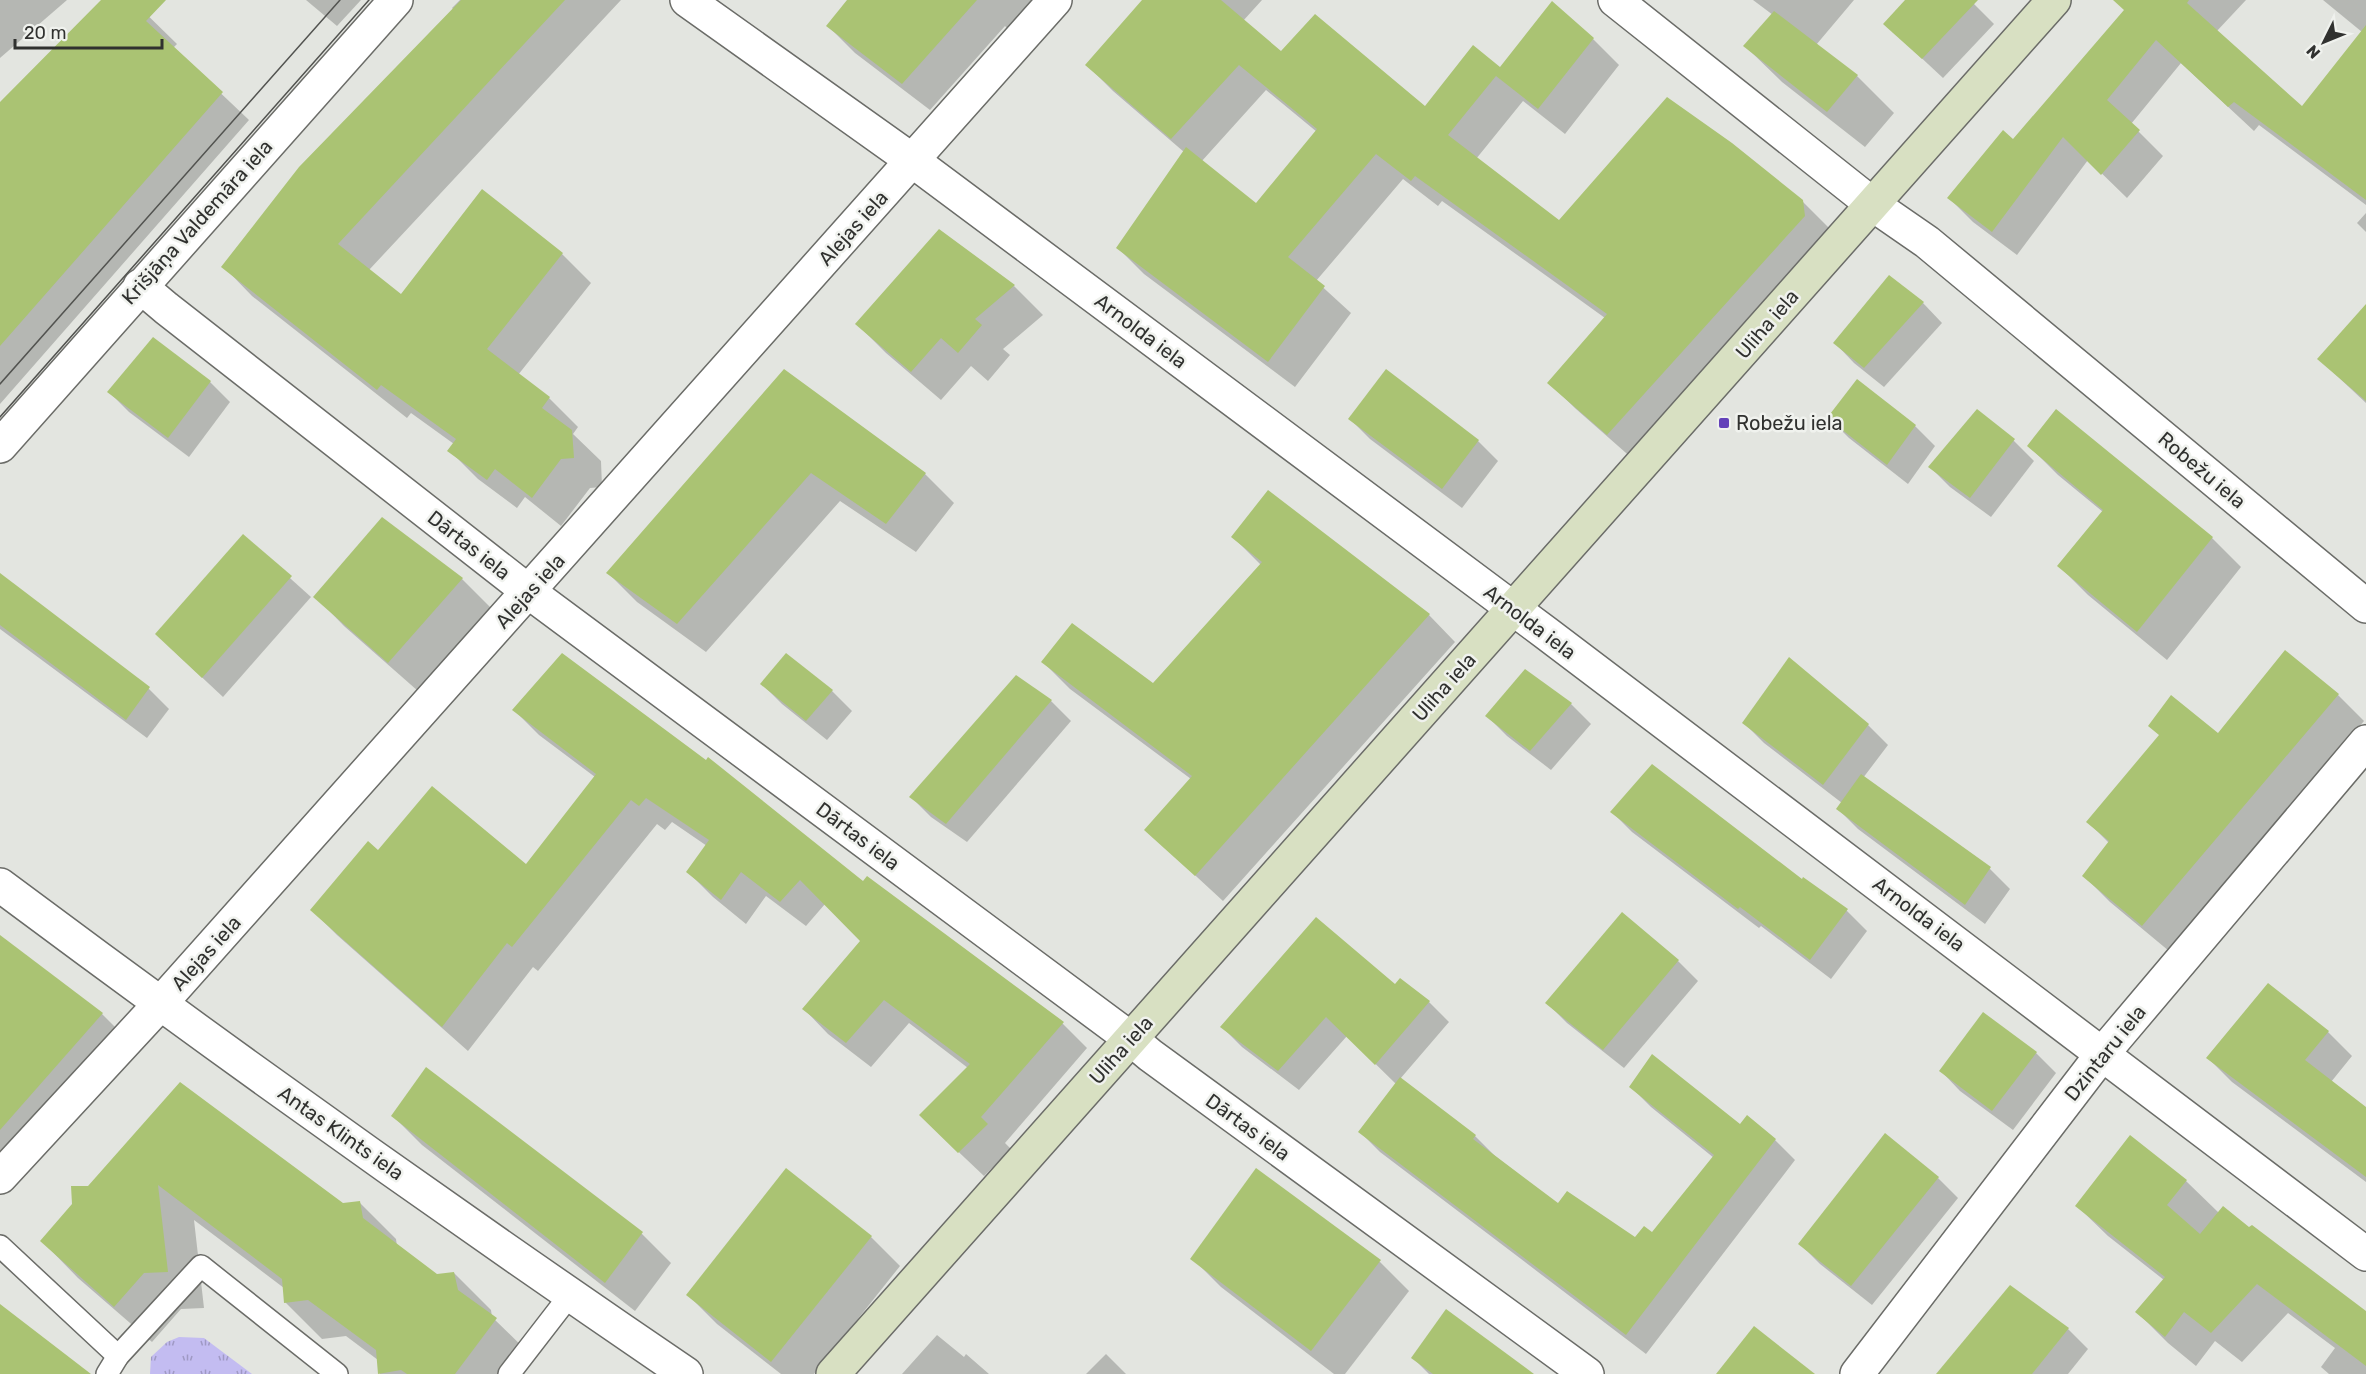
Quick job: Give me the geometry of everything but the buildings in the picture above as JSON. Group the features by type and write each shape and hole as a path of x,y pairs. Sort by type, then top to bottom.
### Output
{"main road":[{"name":"Uliha iela","path":"833,1374 2054,0"}],"street":[{"name":"Krišjāņa Valdemāra iela","path":"0,446 396,0"},
{"name":"Arnolda iela","path":"687,0 913,161 2103,1053 2366,1254"},
{"name":"Alejas iela","path":"0,1176 160,1004 1055,0"},
{"name":"Robežu iela","path":"1615,0 1872,204 1927,242 2366,606"},
{"name":"Dārtas iela","path":"140,286 529,592 1150,1055 1587,1374"},
{"name":"Dzintaru iela","path":"1857,1374 2103,1053 2366,742"},
{"name":"Antas Klints iela","path":"0,885 160,1004 570,1295 686,1374"}],"lane":[{"path":"0,1246 118,1356"},
{"path":"108,1374 118,1356 201,1266 337,1374"},
{"path":"509,1374 570,1295"}],"green space":[{"path":"179,1337 204,1338 252,1374 150,1374 151,1357 167,1342"}],"tram line":[{"path":"0,384 340,0"},
{"path":"0,417 369,0"}],"place":[{"name":"Robežu iela","path":"1724,423"}]}
